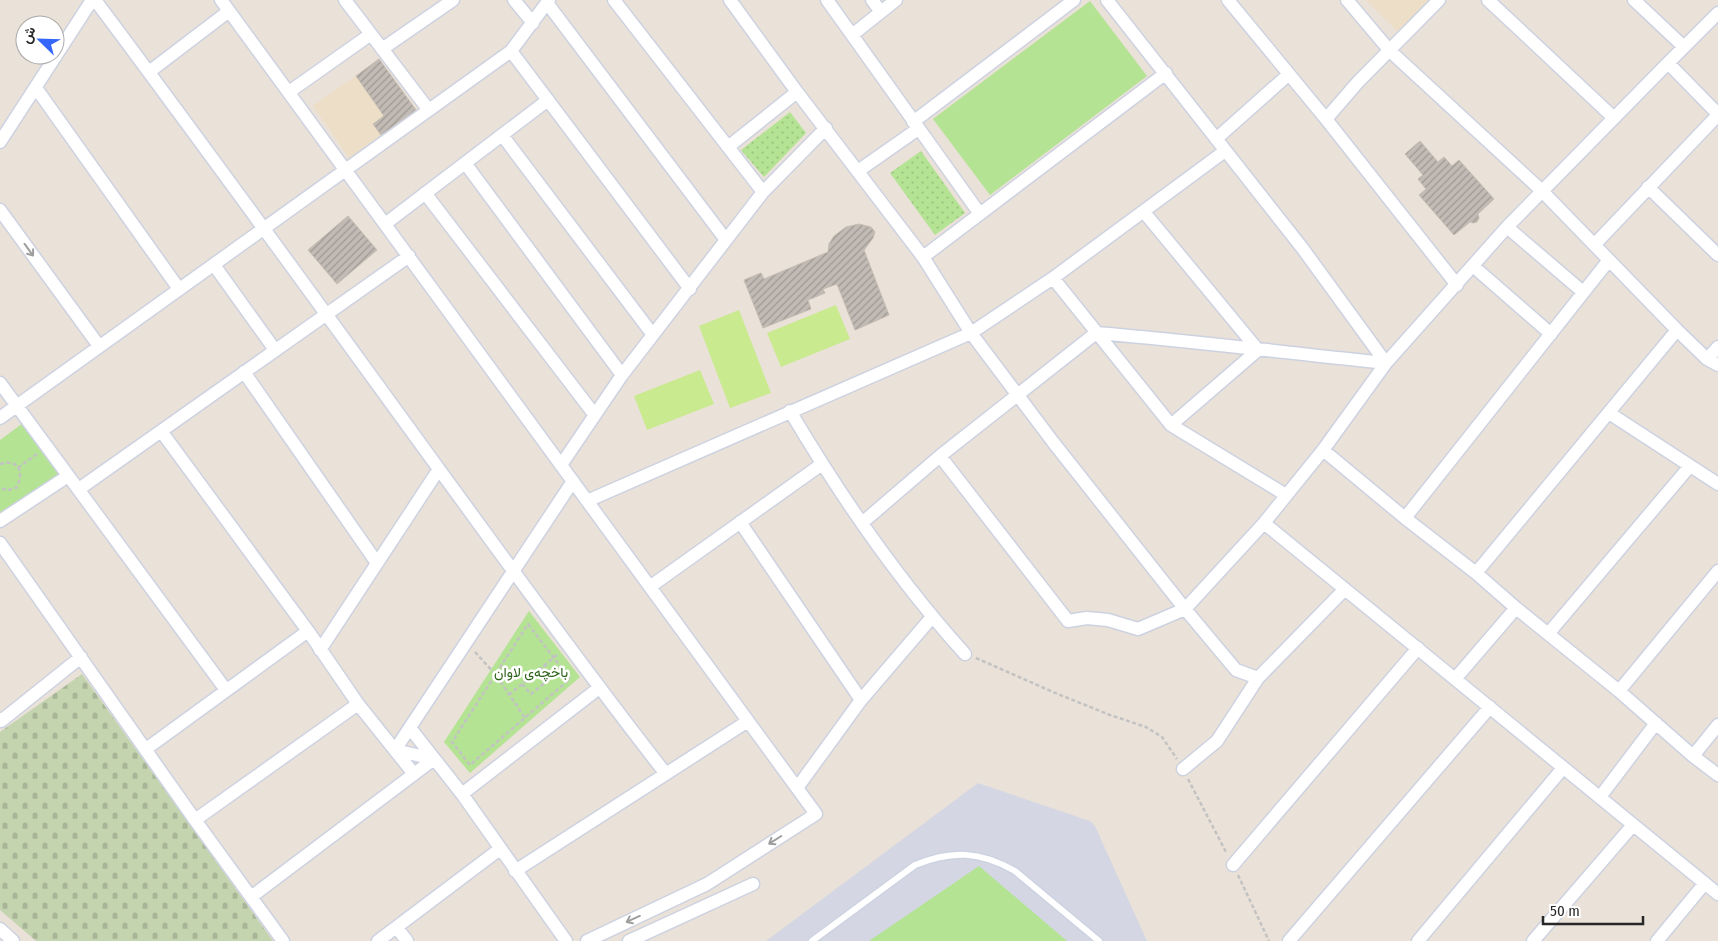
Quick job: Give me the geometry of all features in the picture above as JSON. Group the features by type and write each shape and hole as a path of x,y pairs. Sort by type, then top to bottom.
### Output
{"street":[{"path":"0,142 94,0 265,229 325,315 599,688 666,774"},
{"path":"221,0 816,814 707,884 587,941"},
{"path":"345,0 428,109"},
{"path":"382,49 453,0"},
{"path":"514,0 532,23"},
{"path":"614,0 763,192"},
{"path":"730,0 797,92 923,257 971,333 1017,395 1185,609 1236,670 1258,678"},
{"path":"828,0 980,214"},
{"path":"872,0 881,12"},
{"path":"852,35 896,0"},
{"path":"858,171 1074,0"},
{"path":"1108,0 1303,249 1386,363"},
{"path":"1228,0 1326,119 1457,285"},
{"path":"1347,0 1390,52 1542,190 1678,330 1713,362 1718,347"},
{"path":"1326,119 1358,82 1390,52 1439,0"},
{"path":"1488,0 1614,118"},
{"path":"1634,0 1684,47"},
{"path":"0,418 511,51 548,2 726,240"},
{"path":"149,72 229,11"},
{"path":"940,456 1068,621 1087,618 1108,620 1138,629 1185,609 1264,523 1323,450 1386,363 1507,227 1718,13"},
{"path":"289,92 371,34"},
{"path":"511,51 690,288"},
{"path":"1595,244 1718,115 1668,63"},
{"path":"923,257 1166,73"},
{"path":"1216,139 1289,74"},
{"path":"36,88 179,289"},
{"path":"728,147 797,92"},
{"path":"385,224 548,100"},
{"path":"561,465 622,375 763,192 826,128"},
{"path":"502,134 653,335"},
{"path":"588,501 971,333 1053,278 1225,151"},
{"path":"464,163 622,375"},
{"path":"1648,187 1718,255"},
{"path":"425,193 594,414"},
{"path":"0,210 99,346"},
{"path":"1144,212 1258,350"},
{"path":"1507,227 1583,292"},
{"path":"79,489 409,256"},
{"path":"1404,518 1609,260"},
{"path":"214,265 276,350"},
{"path":"1473,266 1551,334"},
{"path":"1053,278 1096,334 1171,425 1286,495"},
{"path":"1476,573 1678,330"},
{"path":"862,523 940,456 1096,334 1194,341 1258,350 1386,363"},
{"path":"1171,425 1258,350"},
{"path":"244,372 377,563"},
{"path":"0,383 226,690"},
{"path":"790,411 822,464 862,523 932,617 965,654"},
{"path":"1609,413 1718,484"},
{"path":"161,431 308,631 358,704 414,774"},
{"path":"1323,450 1404,518 1476,573 1516,608 1619,690 1693,756 1718,775"},
{"path":"651,586 822,464"},
{"path":"1548,634 1690,466"},
{"path":"320,650 438,468"},
{"path":"0,521 68,476"},
{"path":"395,750 573,481"},
{"path":"740,522 861,700"},
{"path":"1264,523 1718,894"},
{"path":"0,543 195,820 283,941"},
{"path":"1619,690 1718,571"},
{"path":"1183,769 1216,741 1258,678 1345,589"},
{"path":"1455,679 1516,608"},
{"path":"797,788 861,700 932,617"},
{"path":"146,749 308,631"},
{"path":"1233,865 1418,648"},
{"path":"0,720 81,657"},
{"path":"462,794 599,688"},
{"path":"195,820 358,704"},
{"path":"1289,941 1490,707"},
{"path":"515,871 748,721"},
{"path":"1600,797 1656,723"},
{"path":"1693,756 1718,725"},
{"path":"410,728 414,774"},
{"path":"410,728 462,794 566,941"},
{"path":"395,750 434,759"},
{"path":"251,897 434,759"},
{"path":"1418,941 1563,768"},
{"path":"1533,941 1633,825"},
{"path":"378,941 500,849"},
{"path":"1657,941 1705,883"},
{"path":"630,941 753,884"},
{"path":"397,928 407,941"},
{"path":"0,929 13,941"}],"lane":[{"path":"812,941 916,865 933,858 960,855 985,857 1015,871 1099,941"}],"path":[{"path":"18,468 38,453"},
{"path":"0,464 11,463 18,468 20,480 16,488 8,490 0,488"},
{"path":"528,624 570,679 470,765 452,742 496,675 528,624"},
{"path":"466,642 496,675 526,718"},
{"path":"965,654 1110,715 1146,727 1162,737 1183,769 1233,865 1269,941"},
{"path":"509,695 553,657"},
{"path":"522,684 531,694 552,677 544,665"}],"shaded area":[{"path":"1366,0 1431,0 1399,33"},
{"path":"379,59 416,110 350,159 313,106"},
{"path":"978,783 1090,821 1095,826 1147,941 766,941"}],"green space":[{"path":"1090,1 1147,76 990,195 933,119"},
{"path":"790,112 806,133 764,177 741,150"},
{"path":"921,151 965,213 935,235 890,173"},
{"path":"836,305 850,339 781,367 767,333"},
{"path":"739,310 771,393 730,408 699,326"},
{"path":"700,370 714,404 647,430 634,396"},
{"path":"23,423 61,475 0,519 0,440"},
{"name":"باخچەی لاوان","path":"529,611 580,677 470,773 444,742"},
{"path":"82,674 273,941 36,941 0,910 0,732"},
{"path":"979,866 1067,941 869,941"}],"building":[{"path":"379,59 416,110 381,135 373,124 384,116 356,76"},
{"path":"1420,141 1438,162 1444,157 1452,166 1459,160 1494,199 1478,214 1477,222 1470,222 1454,235 1419,195 1426,189 1418,179 1423,175 1405,154"},
{"path":"348,216 377,250 337,284 308,250"},
{"path":"859,224 871,227 875,232 864,250 889,315 855,330 837,284 823,289 825,293 808,300 811,309 763,328 744,280 761,273 764,279 828,252 829,244 834,236 846,227"}]}
